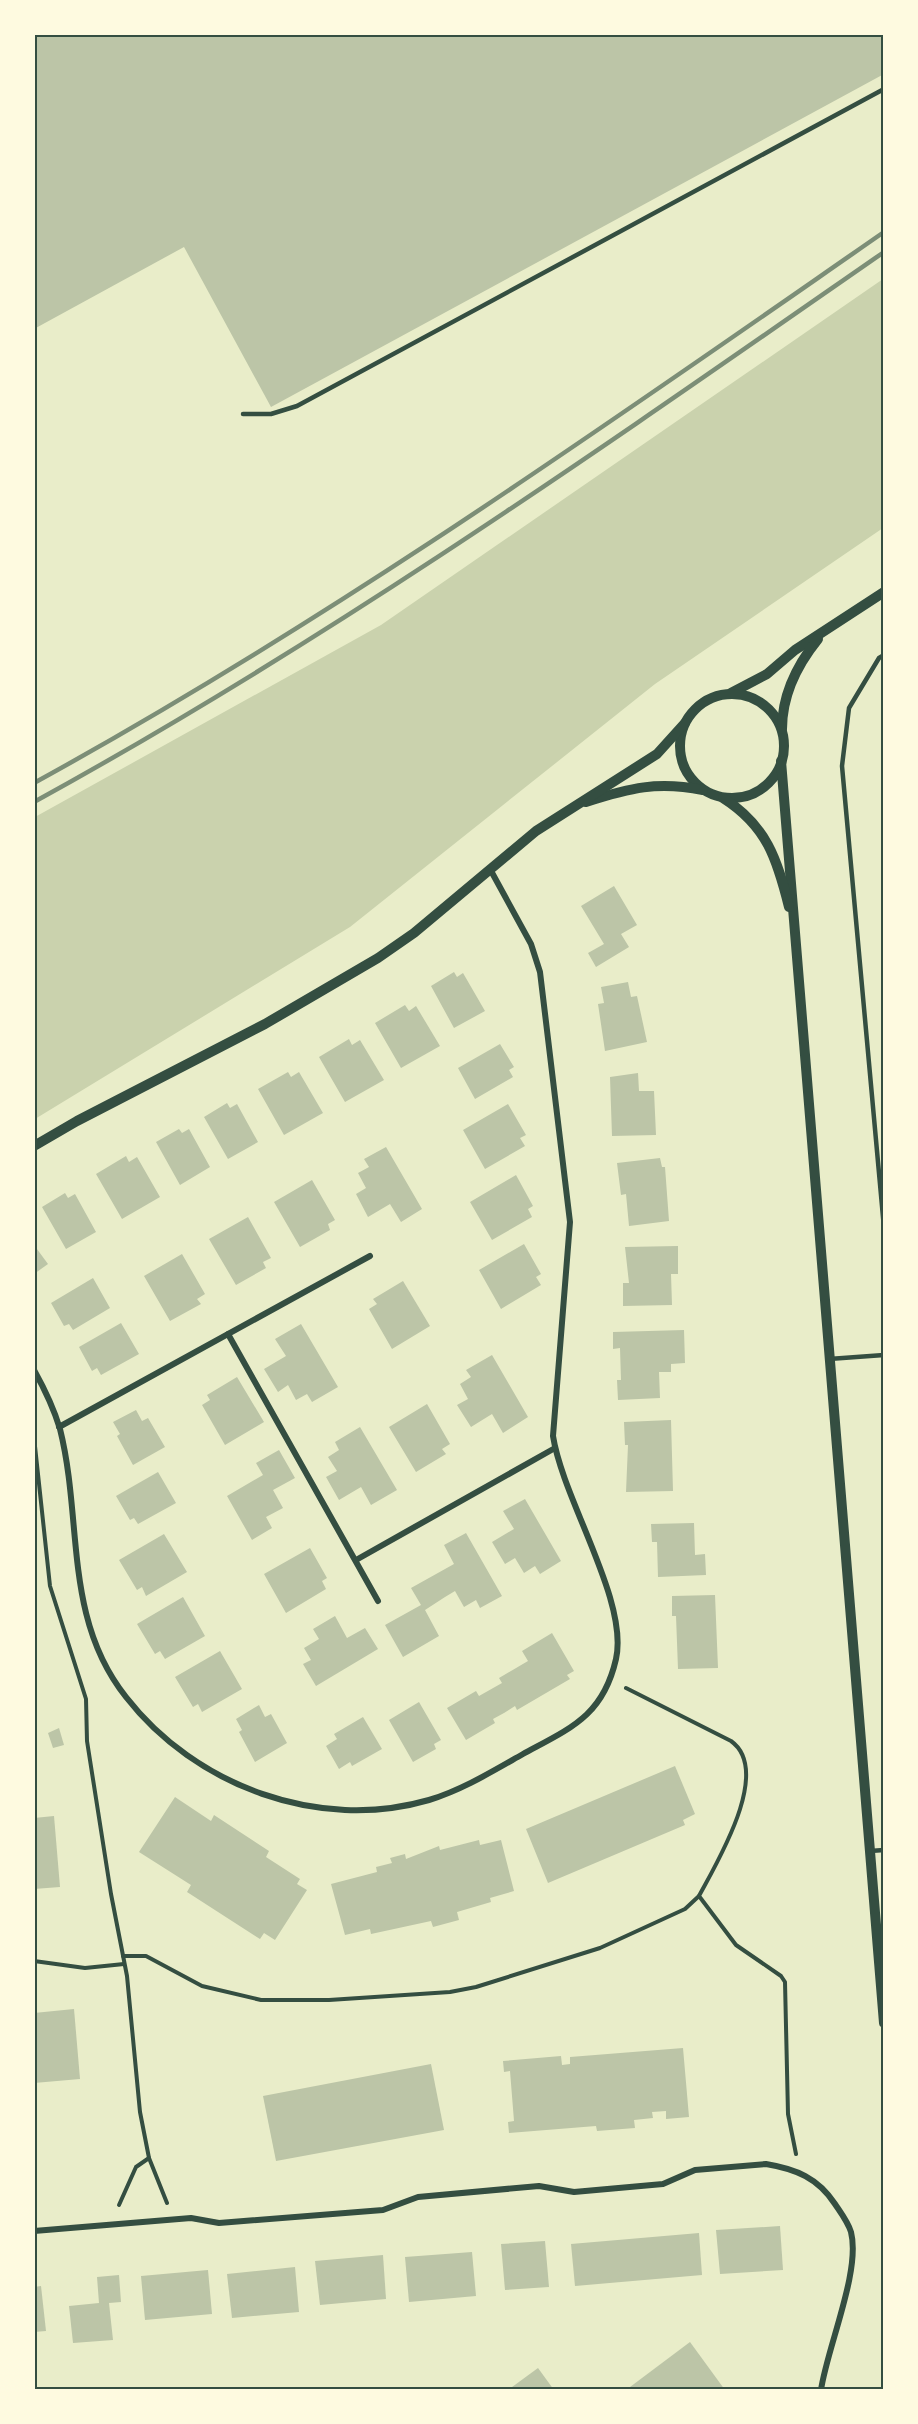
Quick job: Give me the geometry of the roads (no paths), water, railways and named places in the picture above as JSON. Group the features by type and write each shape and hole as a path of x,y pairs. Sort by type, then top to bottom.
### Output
{"street":[{"path":"34,1146 77,1120 255,1029 358,971 414,933 536,831 657,754 701,704 752,684 827,629 884,592"},
{"path":"827,629 808,651 789,689 784,706 781,761 884,2023"},
{"path":"725,694 750,697 765,706 776,719 782,735"},
{"path":"686,723 681,740 681,756 692,779 705,790"},
{"path":"721,797 746,796 762,788 774,776 781,761"},
{"path":"575,806 650,785 671,784 705,790 721,797 751,818 764,836 781,876 794,931"},
{"path":"34,1370 59,1427 80,1594 98,1652 115,1684 138,1712 177,1749 221,1778 260,1793 325,1808 374,1809 431,1800 485,1775 584,1720 596,1707 610,1680 618,1637 614,1611 559,1464 553,1426 570,1241 570,1206 537,959 489,869"},
{"path":"59,1427 370,1256"},
{"path":"228,1334 378,1600"},
{"path":"356,1560 555,1448"},
{"path":"34,2231 197,2218 219,2223 382,2210 418,2196 540,2186 574,2192 663,2184 695,2170 766,2164 800,2172 821,2186 845,2219 853,2246 849,2275 821,2390"}],"lane":[{"path":"243,414 271,414 297,406 884,88"},
{"path":"884,655 879,658 849,708 842,766 884,1228"},
{"path":"829,1359 884,1355"},
{"path":"870,1851 884,1850"}],"railway":[{"path":"34,783 253,655 360,588 676,377 884,232"},
{"path":"34,802 253,674 360,607 571,468 884,252"}]}
